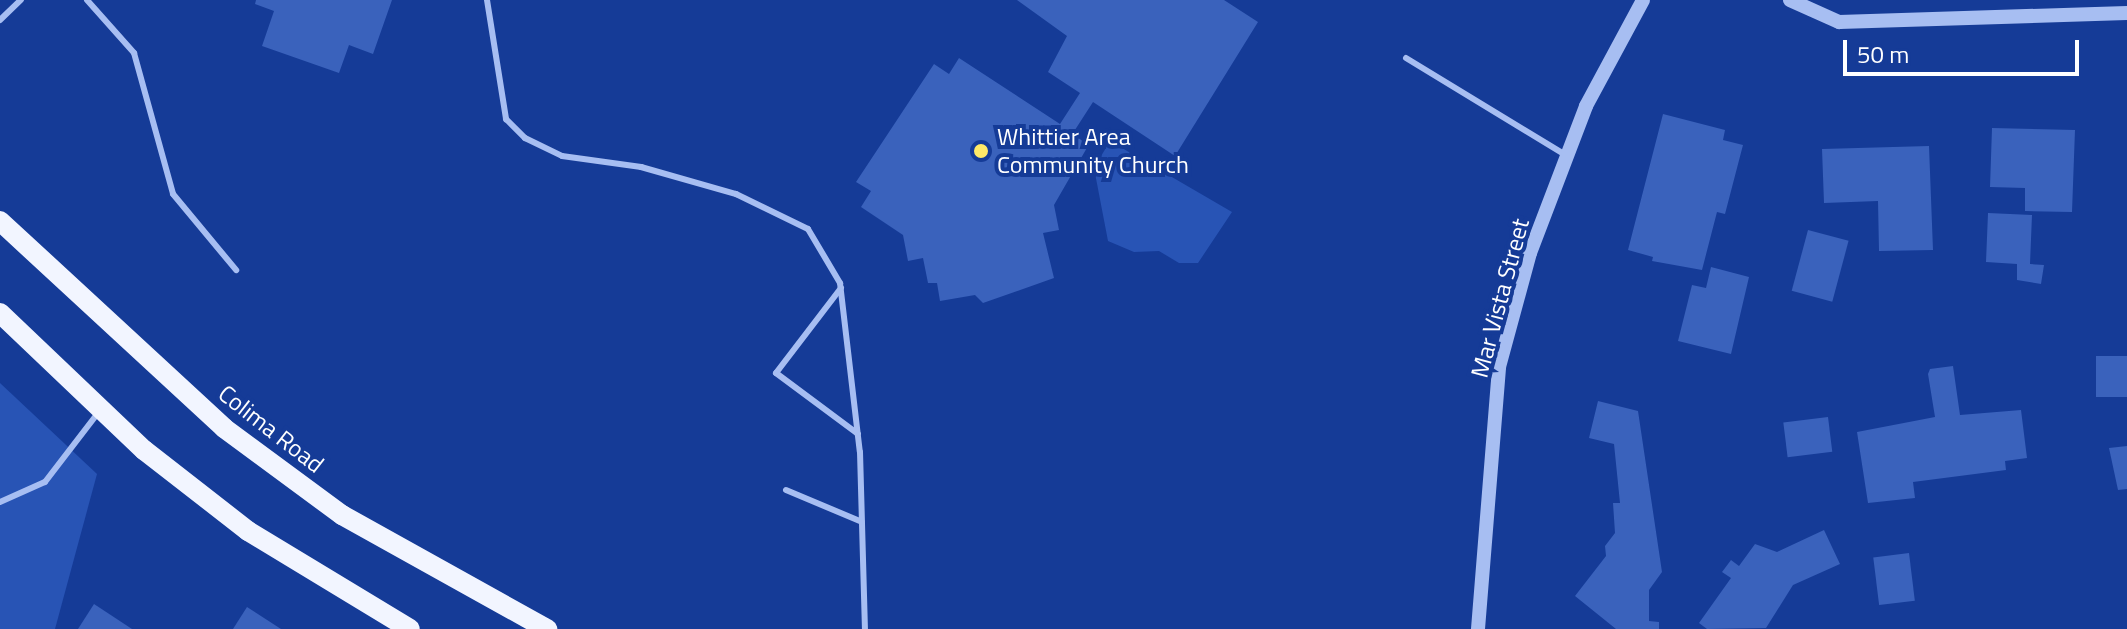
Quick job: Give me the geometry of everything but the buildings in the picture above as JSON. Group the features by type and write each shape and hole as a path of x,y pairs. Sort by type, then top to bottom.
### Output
{"main road":[{"name":"Colima Road","path":"0,221 224,428 342,515 547,629"},
{"path":"0,313 100,411 248,531 410,629"}],"street":[{"name":"Mar Vista Street","path":"1478,629 1499,367 1530,253 1586,106 1643,0"},
{"path":"1790,0 1839,22 2127,13"}],"lane":[{"path":"0,20 21,0"},
{"path":"87,0 134,53 173,194 236,270"},
{"path":"487,0 506,119 525,138 562,156 641,167 736,194 808,229 841,288 858,434 865,629"},
{"path":"1406,58 1567,156"},
{"path":"841,288 776,373 858,434"},
{"path":"0,502 45,482 100,411"},
{"path":"786,490 862,522"}],"shaded area":[{"path":"1110,141 1232,212 1198,263 1179,263 1159,251 1134,252 1108,241 1094,168"},
{"path":"0,383 97,474 55,629 0,629"}],"place":[{"name":"Whittier Area Community Church","path":"981,151"}]}
